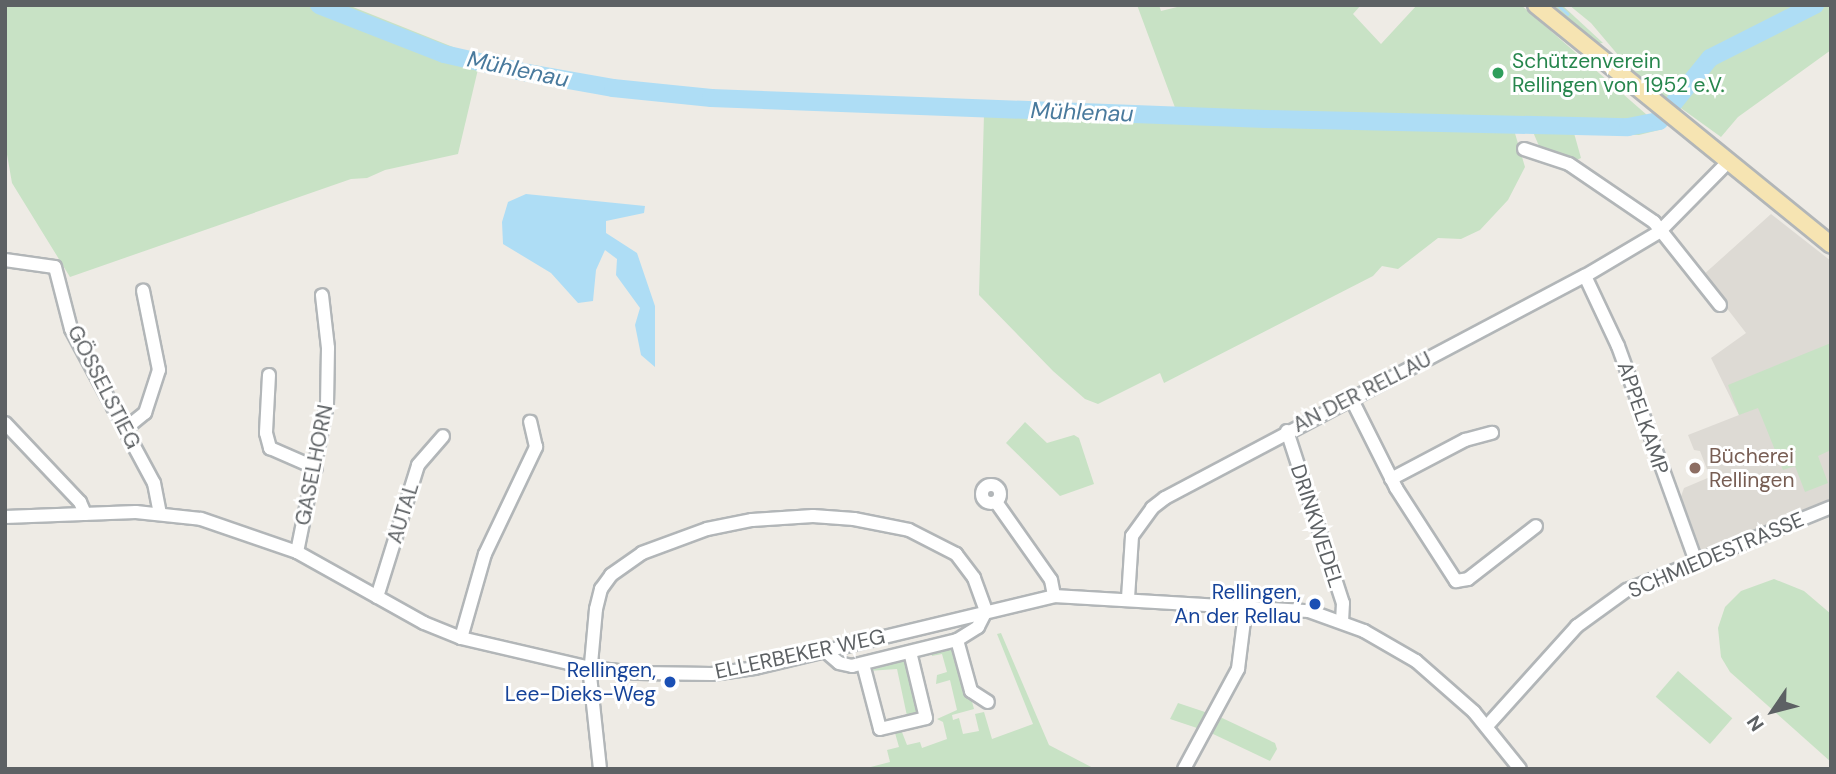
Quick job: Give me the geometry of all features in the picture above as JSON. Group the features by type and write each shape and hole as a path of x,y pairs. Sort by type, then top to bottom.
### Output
{"main road":[{"path":"1536,5 1831,245"}],"street":[{"path":"1524,149 1589,176 1654,222 1659,232 1720,305"},
{"name":"AN DER RELLAU","path":"1128,598 1132,536 1152,508 1188,482 1585,276 1659,232 1728,161"},
{"name":"GÖSSELSTIEG","path":"5,260 55,267 71,329 154,483 160,513"},
{"name":"APPELKAMP","path":"1585,276 1618,346 1696,562"},
{"path":"125,429 145,413 159,370 143,291"},
{"name":"GASELHORN","path":"297,552 327,405 328,348 322,295"},
{"path":"269,375 266,433 270,448 316,468"},
{"path":"1351,398 1391,478 1456,581 1468,579 1536,526"},
{"path":"461,638 485,554 536,447 530,422"},
{"path":"5,423 80,502 85,514"},
{"name":"DRINKWEDEL","path":"1287,431 1343,603 1342,622"},
{"path":"1391,478 1465,440 1492,433"},
{"name":"AUTAL","path":"377,597 418,465 443,436"},
{"path":"996,502 1051,580 1055,596"},
{"name":"SCHMIEDESTRASSE","path":"1487,726 1577,626 1627,590 1831,506"},
{"name":"ELLERBEKER WEG","path":"5,517 160,513 201,519 297,552 377,597 461,638 590,668 712,674 825,651 1055,596 1128,598 1309,611 1342,622 1416,660 1487,726 1520,769"},
{"path":"600,769 590,668 596,610 601,589 611,575 642,553 680,537 760,519 834,516 918,533 965,565 986,611 978,627 957,640 863,664 845,666 825,651"},
{"path":"1184,769 1238,669 1246,605"},
{"path":"957,640 971,691 988,702"},
{"path":"863,664 880,729 915,721 926,718 910,652"}],"shaded area":[{"path":"1771,214 1831,261 1831,499 1700,554 1680,499 1684,488 1710,477 1700,451 1694,450 1688,435 1739,415 1711,358 1746,333 1702,276"}],"green space":[{"path":"5,5 348,5 478,57 479,65 458,154 385,170 367,178 351,179 70,277 12,183 5,143"},
{"path":"1137,5 1159,5 1161,11 1185,5 1361,5 1353,14 1381,44 1417,5 1521,5 1663,129 1639,135 1574,133 1581,158 1572,162 1539,146 1533,132 1514,130 1525,167 1508,200 1480,230 1461,239 1438,238 1398,269 1382,266 1373,276 1164,383 1160,373 1098,404 1085,399 1053,371 979,295 984,114 1374,127 1374,118 1177,113"},
{"path":"1544,5 1562,5 1603,43 1591,44"},
{"path":"1569,5 1831,5 1831,50 1738,117 1721,137 1635,75 1591,23"},
{"path":"1831,343 1831,450 1818,456 1828,483 1805,492 1795,466 1783,470 1758,408 1739,415 1728,385"},
{"path":"1025,422 1047,443 1074,435 1079,438 1094,484 1060,496 1006,443"},
{"path":"1774,579 1804,591 1831,614 1831,762 1730,672 1721,657 1718,628 1725,607 1741,591"},
{"path":"1001,633 1049,745 1095,769 863,769 890,762 887,750 899,747 895,733 883,736 882,731 900,727 907,745 920,742 922,748 947,739 943,722 937,719 957,710 950,680 936,684 937,675 947,672 942,654 932,656 930,650 952,645 958,649 974,709 952,715 953,720 959,718 963,734 979,731 975,714 984,712 992,739 1033,724 997,634"},
{"path":"908,659 922,716 887,725 882,721 907,716 897,669 868,671"},
{"path":"1678,671 1732,718 1710,744 1656,697"},
{"path":"1178,703 1208,713 1200,729 1170,719"},
{"path":"1220,717 1275,743 1277,749 1270,761 1211,733"}],"water":[{"path":"526,194 645,206 644,213 606,221 606,233 637,253 655,306 655,367 641,355 635,325 640,308 616,275 617,259 605,250 596,270 593,301 578,303 551,273 503,244 502,222 508,202"}],"waterway":[{"name":"Mühlenau","path":"319,5 444,54 613,88 711,98 1266,119 1628,127 1659,121 1710,58 1815,5"},
{"path":"1558,5 1568,14"},
{"name":"Mühlenau","path":"1672,95 1677,98"}],"place":[{"name":"Schützenverein Rellingen von 1952 e.V.","path":"1498,73"},
{"name":"Bücherei Rellingen","path":"1695,468"},
{"name":"Rellingen, An der Rellau","path":"1315,604"},
{"name":"Rellingen, Lee-Dieks-Weg","path":"670,682"}]}
